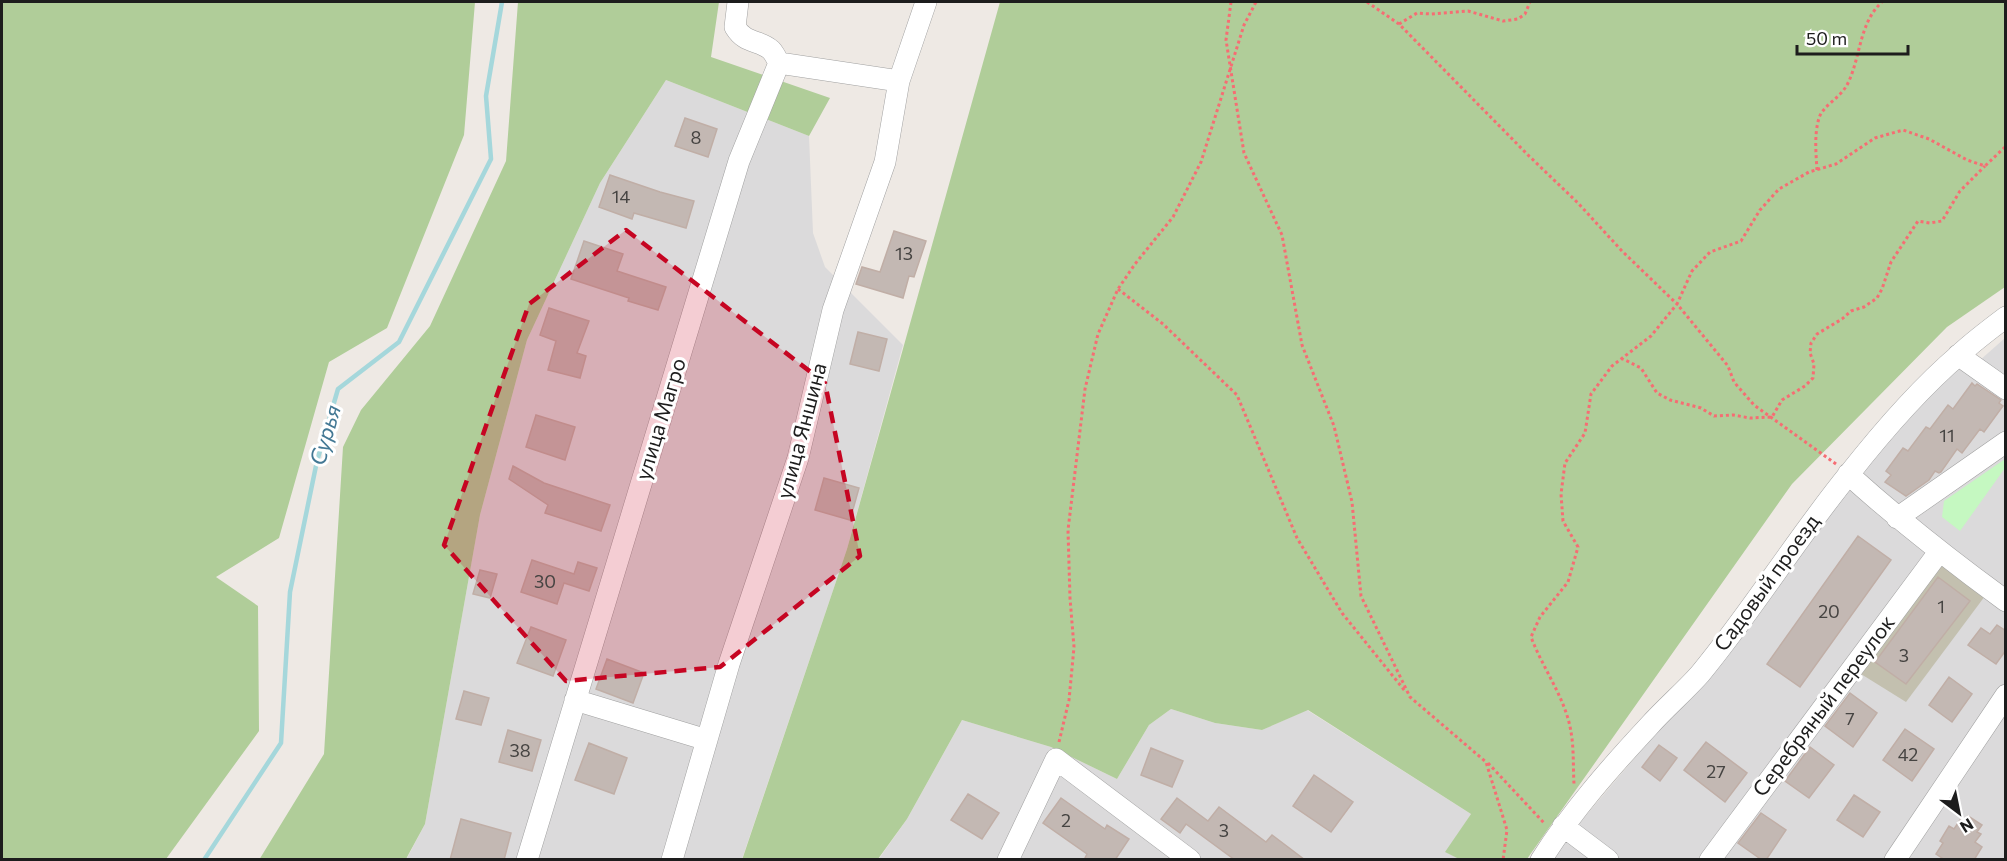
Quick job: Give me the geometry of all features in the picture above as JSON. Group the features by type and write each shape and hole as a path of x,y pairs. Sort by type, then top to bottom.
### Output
{"street":[{"path":"738,2 735,27 739,34 771,50 779,63 899,81"},
{"name":"улица Яншина","path":"672,860 729,664 798,458 833,310 885,162 899,81 926,2"},
{"name":"улица Магро","path":"527,860 739,161 779,63"},
{"name":"Садовый проезд","path":"1540,860 1559,831 1649,725 1698,676 1746,616 1848,474 1900,414 1958,355 2006,317"},
{"path":"1958,355 2006,389"},
{"path":"1897,518 2006,442"},
{"path":"1848,474 1939,552 2006,601"},
{"name":"Серебряный переулок","path":"1710,860 1939,552"},
{"path":"1895,860 2006,695"},
{"path":"575,700 707,740"},
{"path":"1008,860 1056,759 1190,860"},
{"path":"1559,831 1608,860"}],"path":[{"path":"1231,2 1226,40 1244,153 1282,235 1302,345 1334,426 1352,502 1361,596 1410,697"},
{"path":"1056,759 1069,700 1074,648 1068,531 1085,389 1098,333 1118,289 1173,217 1201,162 1244,25 1256,2"},
{"path":"1367,2 1399,24 1677,304 1728,366 1734,381 1754,405 1848,474"},
{"path":"1399,24 1417,13 1468,12 1503,21 1518,19 1525,14 1530,2"},
{"path":"1817,170 1816,135 1820,116 1839,98 1848,84 1872,11 1882,2"},
{"path":"1574,784 1571,731 1553,682 1531,638 1540,617 1568,582 1578,547 1563,521 1561,494 1565,463 1585,433 1591,394 1612,366 1651,336 1677,304 1692,271 1710,252 1741,241 1760,210 1779,189 1809,172 1836,164 1875,138 1903,130 1929,139 1967,160 1984,166"},
{"path":"1772,417 1782,400 1805,386 1813,378 1814,364 1810,352 1811,343 1817,334 1851,311 1864,307 1876,298 1882,289 1891,262 1918,221 1930,223 1942,220 1960,191 2006,146"},
{"path":"1118,289 1163,324 1237,395 1297,538 1342,613 1410,697 1486,762 1559,831"},
{"path":"1621,358 1641,368 1657,393 1670,400 1701,408 1714,416 1772,417"},
{"path":"1486,762 1507,830 1503,860"}],"highlighted area":[{"path":"626,230 825,383 860,556 720,667 566,681 444,545 529,304"}],"shaded area":[{"path":"666,80 809,136 813,233 825,267 903,345 847,549 742,859 406,860 425,824 480,515 527,340 600,183"},
{"path":"2005,338 2005,859 1548,860 1656,733 1845,488 1898,426 1969,355 1979,361"},
{"path":"1942,564 1985,596 1906,702 1861,674"},
{"path":"1171,709 1215,723 1262,730 1307,710 1471,814 1446,852 1459,859 878,860 907,819 962,720 1051,747 1117,779 1149,725"}],"green space":[{"path":"2,2 475,2 464,135 387,328 329,362 279,538 216,577 258,606 259,731 166,859 2,859"},
{"path":"518,2 719,2 711,57 830,98 809,136 666,80 600,183 527,340 480,515 425,824 406,859 259,860 324,754 343,447 361,410 430,326 506,161"},
{"path":"1000,2 2005,2 2005,287 1947,327 1792,484 1527,859 1459,859 1445,852 1471,814 1308,710 1262,730 1215,723 1171,709 1149,725 1117,779 1051,747 962,720 907,819 878,859 742,860 847,549"},
{"path":"2005,459 2005,468 1960,531 1942,517 1944,501"}],"building":[{"path":"685,118 717,129 708,157 675,146"},
{"path":"610,175 694,201 686,228 634,213 632,219 599,207"},
{"path":"894,231 926,241 914,277 909,276 903,298 856,284 862,267 880,272"},
{"path":"584,241 623,254 617,271 666,287 658,310 571,279"},
{"path":"549,308 589,321 577,353 586,356 580,378 548,370 556,341 540,335"},
{"path":"858,332 887,339 879,371 850,364"},
{"path":"1972,383 2001,400 1999,403 2003,406 1984,432 1980,429 1962,453 1957,449 1941,472 1935,471 1929,480 1906,496 1885,482 1891,475 1886,471 1903,448 1908,451 1926,427 1930,429 1948,405 1953,409"},
{"path":"536,415 575,427 565,460 526,447"},
{"path":"513,466 544,483 610,505 601,531 545,513 548,505 509,479"},
{"path":"824,478 859,488 850,520 815,510"},
{"path":"1858,536 1891,560 1800,687 1767,664"},
{"path":"532,560 574,574 578,562 597,568 589,591 564,583 557,604 521,592"},
{"path":"480,570 497,574 490,598 473,594"},
{"path":"1938,577 1970,601 1906,684 1875,662"},
{"path":"1997,625 2006,631 2006,650 1996,664 1968,645 1981,628 1990,634"},
{"path":"531,627 566,640 553,676 517,663"},
{"path":"607,659 644,673 633,703 596,689"},
{"path":"1949,677 1972,694 1952,722 1929,705"},
{"path":"464,691 489,698 481,725 456,719"},
{"path":"1850,693 1877,713 1853,747 1825,726"},
{"path":"1905,729 1934,749 1912,781 1883,760"},
{"path":"508,730 541,740 532,771 499,762"},
{"path":"1706,742 1747,773 1725,802 1684,770"},
{"path":"589,743 627,758 614,794 575,780"},
{"path":"1659,745 1677,758 1660,781 1642,767"},
{"path":"1810,747 1834,765 1809,798 1785,781"},
{"path":"1151,748 1183,761 1172,787 1141,775"},
{"path":"1314,775 1353,802 1331,832 1293,806"},
{"path":"968,794 999,813 982,839 951,820"},
{"path":"1854,795 1880,812 1863,837 1837,820"},
{"path":"1061,798 1105,829 1107,825 1129,839 1115,860 1084,860 1087,854 1043,823"},
{"path":"1177,798 1208,821 1219,807 1266,842 1272,835 1305,860 1235,860 1186,824 1180,833 1161,819"},
{"path":"1761,813 1786,830 1766,860 1762,860 1738,843"},
{"path":"1968,816 1982,825 1977,832 1981,834 1975,842 1982,847 1974,860 1945,860 1936,854 1943,843 1940,841 1949,826 1954,829 1960,820 1964,823"},
{"path":"461,819 511,833 504,860 450,860"}],"waterway":[{"name":"Сурья","path":"204,860 281,743 290,592 317,461 338,389 399,342 491,159 486,96 502,2"}]}
